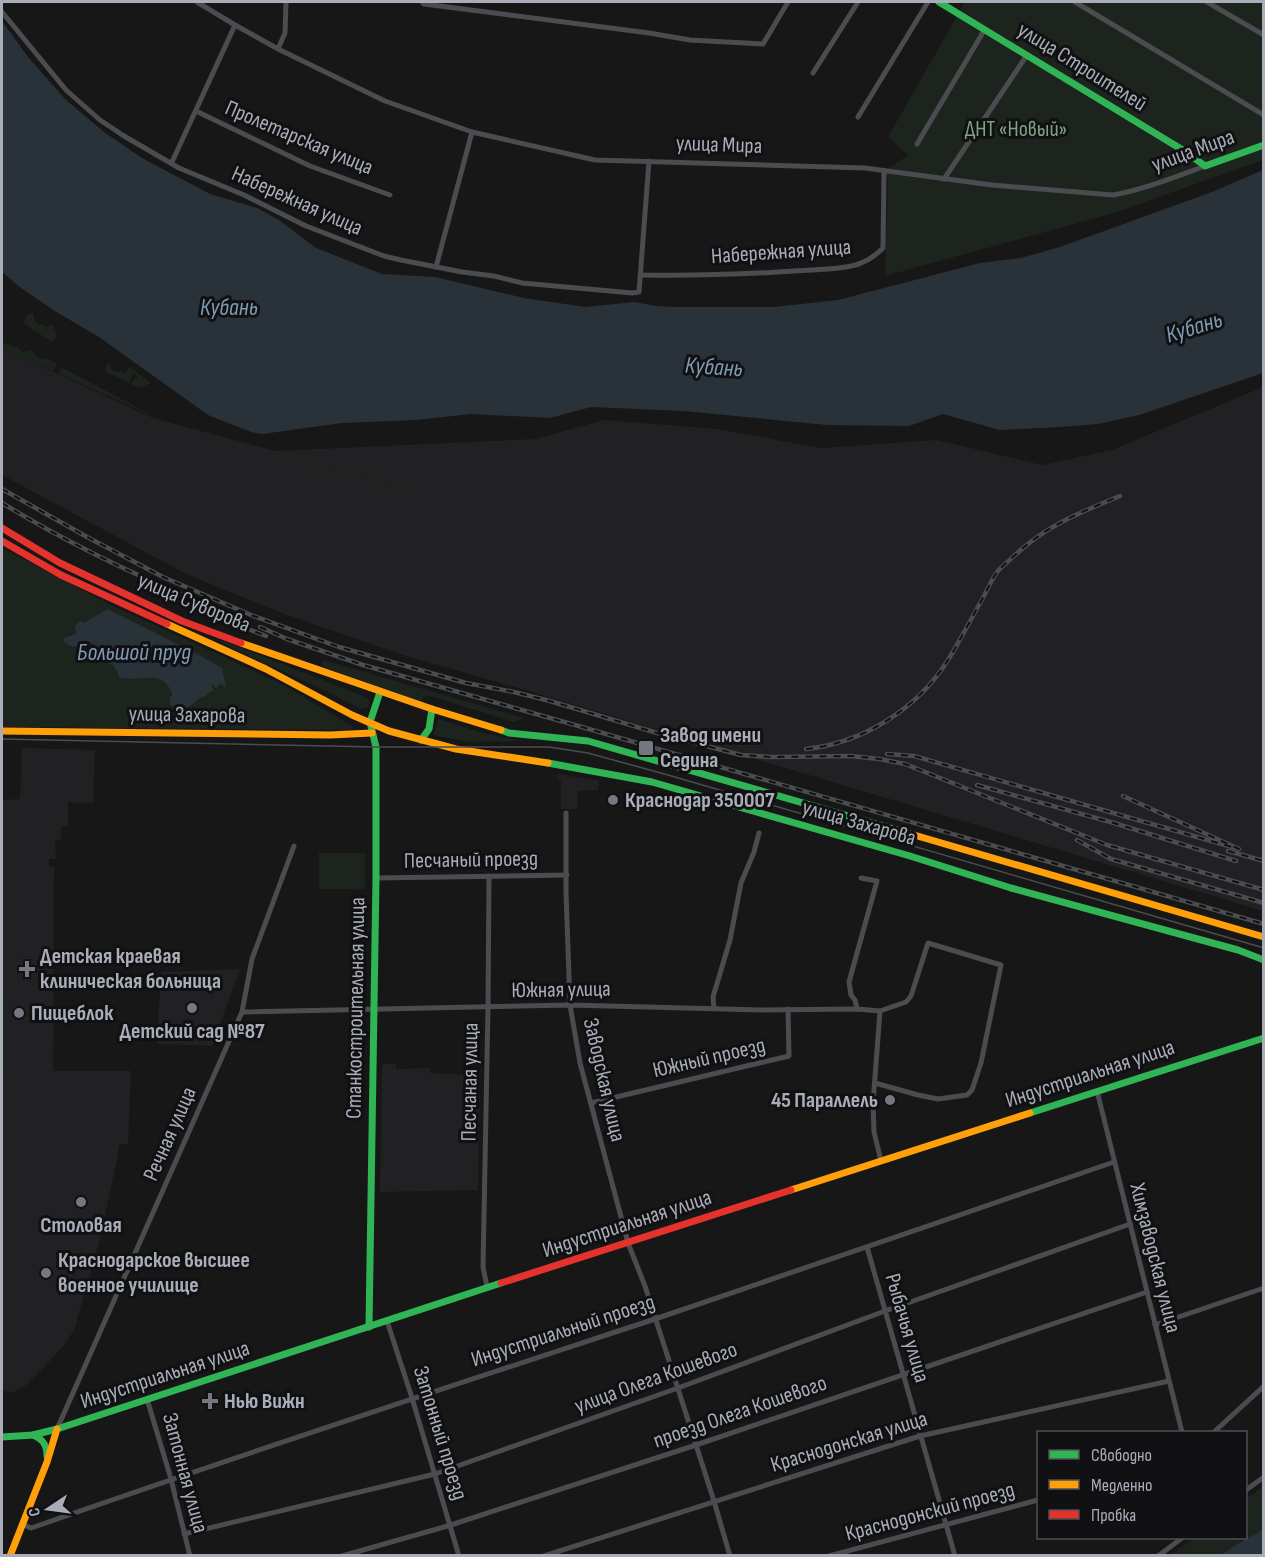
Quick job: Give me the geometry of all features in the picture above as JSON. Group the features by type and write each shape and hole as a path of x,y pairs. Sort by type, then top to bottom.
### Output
{"main road":[{"name":"улица Строителей","path":"939,2 950,5 1205,166"},
{"name":"улица Мира","path":"1205,166 1263,145"},
{"name":"улица Суворова","path":"2,528 60,563 182,621 381,692"},
{"name":"улица Суворова","path":"2,541 61,575 266,669 352,715 370,722"},
{"name":"улица Захарова","path":"381,692 509,733 588,741 610,747 1263,937"},
{"path":"370,722 381,692"},
{"path":"421,740 428,734 432,709"},
{"name":"улица Захарова","path":"370,722 389,731 456,749 652,782 910,856 1011,888 1238,950 1263,960"},
{"name":"Станкостроительная улица","path":"369,1327 376,878 376,747 370,722"},
{"name":"улица Захарова","path":"2,731 330,735 372,733"},
{"name":"Индустриальная улица","path":"2,1437 33,1435 57,1429 487,1287 1263,1038"},
{"path":"10,1556 47,1462 57,1429"},
{"path":"33,1435 40,1438 46,1446 47,1462"}],"street":[{"name":"улица Мира","path":"197,2 278,49 385,101 472,132 595,160 865,168 992,185 1113,195 1132,192 1205,166"},
{"path":"278,49 285,33 286,2"},
{"path":"422,2 690,40 763,44 788,2"},
{"path":"813,74 858,2"},
{"path":"858,117 928,2"},
{"path":"1075,2 1263,115"},
{"path":"1207,2 1263,35"},
{"name":"Набережная улица","path":"2,12 66,90 84,106 124,136 179,168 244,195 306,226 384,256 522,283 632,293 639,292 641,275 758,274 859,264 884,248 884,172"},
{"path":"172,162 235,26"},
{"path":"917,144 985,29"},
{"path":"944,179 1027,55"},
{"name":"Пролетарская улица","path":"196,111 310,166 390,195"},
{"path":"436,267 472,132"},
{"path":"641,275 649,161"},
{"name":"Заводская улица","path":"566,813 570,1005 580,1063 628,1243 645,1286 730,1556"},
{"path":"714,1008 713,997 730,940 741,883 759,833"},
{"name":"Речная улица","path":"57,1429 242,1012 252,958 294,846"},
{"name":"Песчаный проезд","path":"376,878 567,875"},
{"name":"Песчаная улица","path":"487,1287 483,1267 489,876"},
{"path":"858,1009 851,995 849,982 877,881 861,878"},
{"path":"875,1083 938,1099 967,1095 972,1090 981,1063 1001,965 928,943 911,996 906,1002 880,1011 873,1103 874,1132 881,1161"},
{"name":"Южная улица","path":"242,1012 570,1005 880,1011"},
{"name":"Южный проезд","path":"591,1103 789,1056 789,1010"},
{"name":"Химзаводская улица","path":"1097,1091 1182,1431"},
{"name":"Индустриальный проезд","path":"22,1524 31,1528 1114,1162"},
{"name":"улица Олега Кошевого","path":"184,1534 435,1474 1130,1224"},
{"name":"Рыбачья улица","path":"867,1247 955,1556"},
{"path":"1155,1325 1263,1288"},
{"name":"проезд Олега Кошевого","path":"342,1556 451,1525 696,1445 1147,1292"},
{"name":"Затонный проезд","path":"387,1321 459,1556"},
{"name":"Краснодонская улица","path":"544,1556 920,1436 1169,1381"},
{"path":"1215,1431 1263,1386"},
{"name":"Затонная улица","path":"147,1400 171,1479 190,1556"},
{"path":"1247,1489 1263,1477"},
{"name":"Краснодонский проезд","path":"829,1556 1037,1500"},
{"path":"1158,1556 1181,1539"}],"shaded area":[{"path":"2,348 153,418 275,451 535,439 604,420 717,429 821,448 937,440 1042,465 1112,450 1263,387 1263,911 403,655 287,615 186,574 2,475"},
{"path":"22,748 95,750 93,803 68,802 68,826 61,827 61,840 55,840 56,859 49,859 49,866 54,867 53,1071 131,1071 128,1144 119,1145 100,1239 74,1330 48,1363 26,1385 15,1392 2,1391 2,800 20,799"},
{"path":"558,774 599,781 598,790 578,791 577,809 561,809 561,780 556,779"},
{"name":"Детский сад №87","path":"240,969 212,1046 157,1044 161,972"},
{"path":"382,1064 396,1064 396,1069 430,1068 430,1073 480,1075 478,1190 380,1192"}],"green space":[{"name":"ДНТ «Новый»","path":"965,2 1263,2 1263,160 1114,213 885,276 888,180 884,172 908,155 888,137"},
{"path":"33,313 39,325 46,327 53,325 57,335 52,342 23,323 28,314"},
{"path":"2,340 23,352 32,350 37,357 57,364 53,371 2,348"},
{"path":"108,363 117,372 125,373 129,367 151,383 139,388 131,384 138,376 133,373 129,383 105,371"},
{"path":"61,367 159,419 58,373"},
{"path":"280,452 409,487 413,491 279,456"},
{"path":"2,548 107,603 286,686 353,727 351,730 2,727","holes":["107,609 225,687 218,684 211,686 211,691 179,711 172,706 170,699 172,694 163,681 150,678 120,678 114,666 96,661 93,654 96,646 93,642 68,635 76,633 84,623"]},
{"path":"221,640 363,696 369,699 369,706 364,709 359,708 220,642"},
{"path":"323,660 524,718 514,722 427,695 420,701 321,666"},
{"path":"438,719 483,733 522,741 468,742 433,735"},
{"path":"319,853 365,853 365,889 319,889"},
{"path":"2,987 6,987 5,1080 2,1080"},
{"path":"1263,1486 1263,1530 1247,1539 1247,1498"},
{"path":"1193,1539 1246,1539 1221,1555 1170,1556"}],"water":[{"name":"Кубань","path":"2,21 28,57 66,100 104,132 142,158 210,194 257,208 279,220 316,248 382,274 435,277 524,298 585,307 635,302 674,307 774,307 838,300 980,263 1021,258 1060,247 1212,192 1263,170 1263,373 1139,415 1098,424 1060,427 1000,430 943,414 909,426 827,425 684,411 591,407 550,418 471,414 417,420 342,423 262,434 251,432 208,415 99,337 21,288 2,272"},
{"name":"Большой пруд","path":"107,609 222,668 226,687 220,684 216,688 213,684 211,686 214,690 180,710 170,704 172,694 163,681 150,678 120,678 114,666 96,661 92,650 96,646 90,642 70,646 64,642 64,638 76,633 75,627 78,622 84,623"},
{"path":"1263,1530 1263,1555 1221,1555 1239,1543"}],"tram line":[{"path":"2,739 376,747 549,747 588,753 1264,948"}],"railway":[{"path":"2,489 163,577 251,615 339,647 466,683 550,701 741,755 851,756 905,764 1107,845 1264,890"},
{"path":"806,749 828,745 869,731 905,708 936,677 948,660 993,578 1001,568 1026,545 1051,528 1120,496"},
{"path":"2,503 93,553 188,597"},
{"path":"178,599 266,636"},
{"path":"260,627 287,639 363,665 1264,924"},
{"path":"887,754 914,756 1239,849 1123,796"},
{"path":"977,785 1114,823 1236,861"},
{"path":"1077,840 1111,859 1264,903"},
{"path":"1228,851 1264,861"}],"traffic: fast":[{"path":"939,2 1186,152 1205,166 1264,145"},
{"path":"370,722 380,692"},
{"path":"421,740 429,729 432,709"},
{"path":"369,1327 376,878 376,747 370,722"},
{"path":"501,730 509,733 588,741 897,830"},
{"path":"548,763 652,782 910,856 1011,888 1238,950 1264,960"},
{"path":"1030,1113 1264,1038"},
{"path":"2,1437 33,1435 57,1429 501,1283"},
{"path":"33,1435 44,1443 47,1456"}],"traffic: slow":[{"path":"167,624 266,669 352,715 389,731 456,749 548,763"},
{"path":"241,643 432,709 501,730"},
{"path":"2,731 330,735 372,733"},
{"path":"897,830 1264,937"},
{"path":"791,1190 1030,1113"},
{"path":"10,1556 47,1462 57,1429"}],"traffic: jam":[{"path":"2,528 60,563 182,621 241,643"},
{"path":"2,541 61,575 167,624"},
{"path":"501,1283 791,1190"}],"place":[{"name":"Завод имени Седина","path":"646,748"},
{"name":"Краснодар 350007","path":"613,800"},
{"name":"Детская краевая клиническая больница","path":"27,969"},
{"name":"Детский сад №87","path":"192,1008"},
{"name":"Пищеблок","path":"19,1013"},
{"name":"45 Параллель","path":"890,1100"},
{"name":"Столовая","path":"81,1202"},
{"name":"Краснодарское высшее военное училище","path":"46,1273"},
{"name":"Нью Вижн","path":"210,1401"}]}
